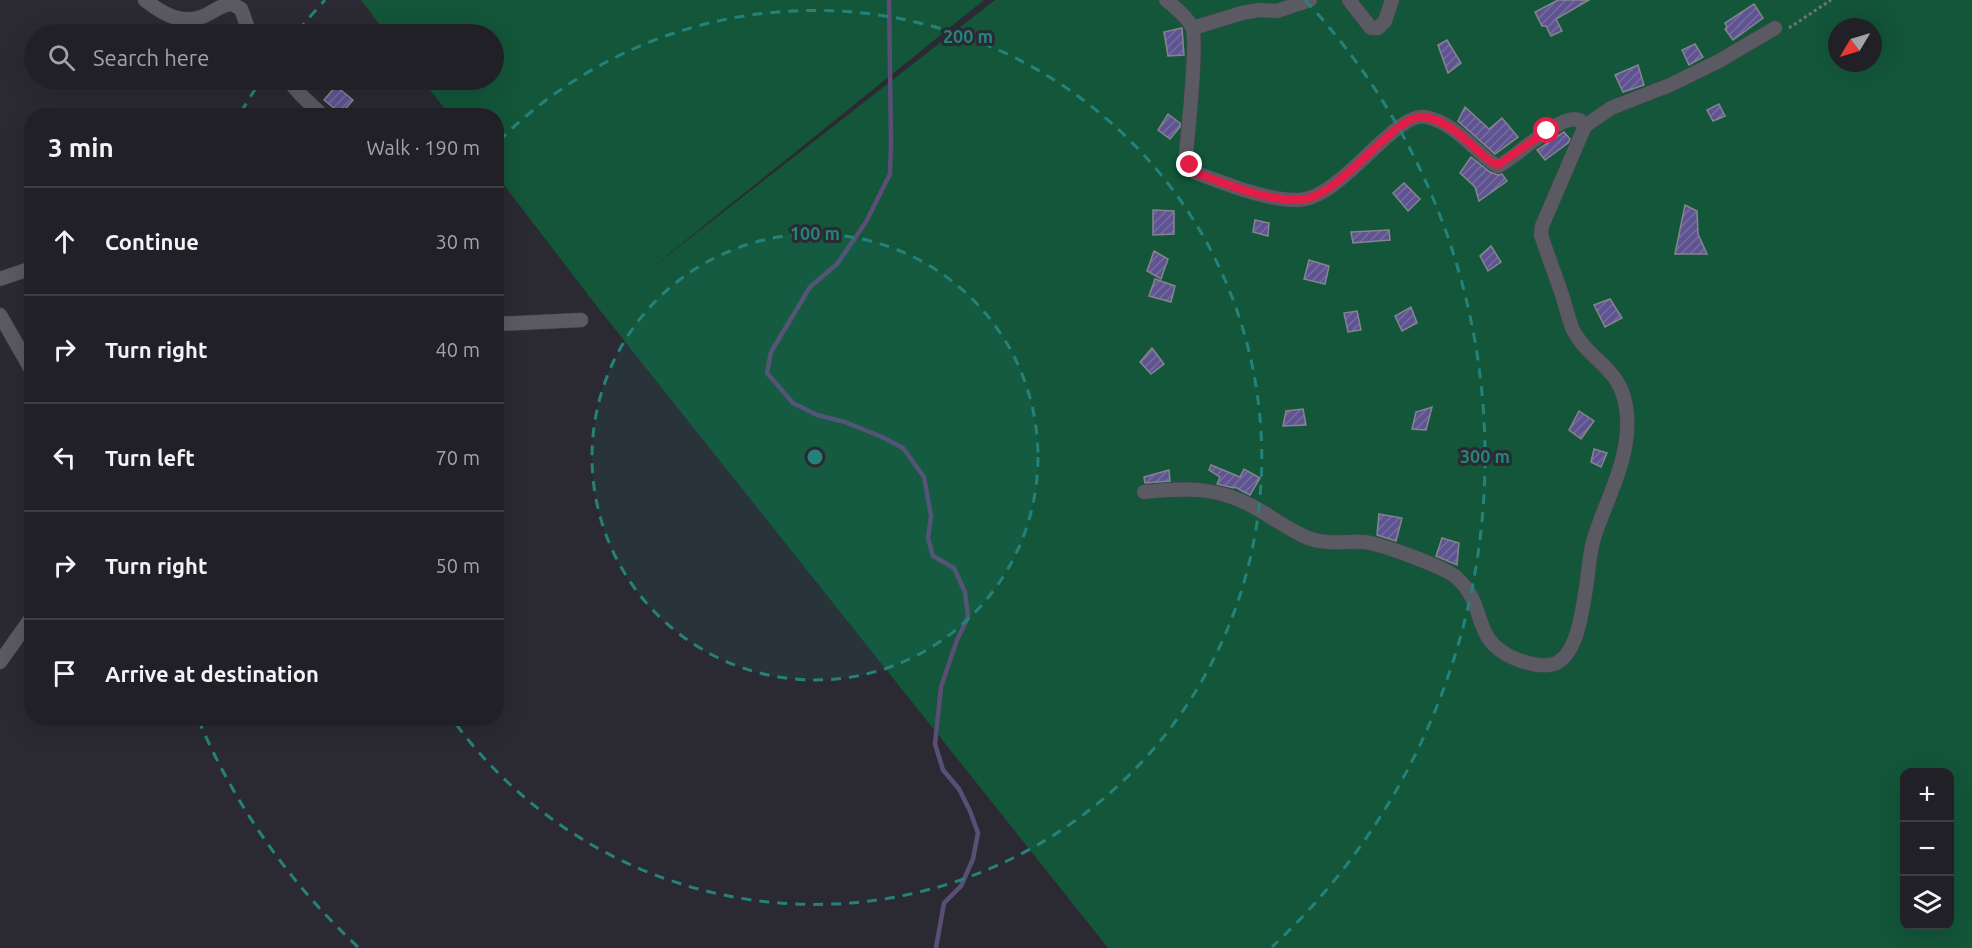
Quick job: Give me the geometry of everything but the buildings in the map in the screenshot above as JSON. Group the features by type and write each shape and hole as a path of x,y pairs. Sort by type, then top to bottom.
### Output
{"street":[{"path":"145,0 165,15 185,20 205,16 226,4 237,5 246,24"},
{"path":"1166,0 1193,28 1194,53 1186,154 1190,165 1196,173 1258,194 1299,200 1318,194 1334,184 1398,127 1419,117 1444,123 1492,163 1498,165 1553,127 1578,118 1585,126"},
{"path":"1193,28 1242,13 1277,10 1310,0"},
{"path":"1349,0 1371,28 1378,28 1386,21 1392,0"},
{"path":"1144,492 1188,488 1240,499 1309,538 1326,542 1368,543 1435,565 1456,576 1469,591 1478,610 1485,637 1500,652 1532,664 1550,666 1562,661 1569,652 1580,621 1595,536 1613,490 1625,445 1627,417 1623,392 1611,371 1573,330 1541,235 1542,226 1585,126 1611,108 1670,85 1709,66 1775,28"},
{"path":"297,90 314,108"},
{"path":"0,279 24,271"},
{"path":"0,315 24,357"},
{"path":"504,324 581,320"},
{"path":"0,662 24,628"}],"path":[{"path":"1775,28 1789,28 1831,0"}],"green space":[{"path":"361,0 984,0 649,270 995,0 1972,0 1972,948 1108,948 599,309 504,185 504,108 444,108 430,90 504,90 504,24 379,24"}],"waterway":[{"path":"889,0 890,174 866,222 837,264 810,287 771,352 767,373 793,403 817,415 845,422 882,437 903,448 924,477 931,516 928,538 933,556 954,568 965,592 968,617 957,640 941,687 935,744 943,770 959,789 978,833 973,859 961,886 944,903 936,948"}],"route":[{"path":"1190,165 1196,173 1258,194 1299,200 1318,194 1334,184 1398,127 1419,117 1444,123 1492,163 1498,165 1547,131"}]}
